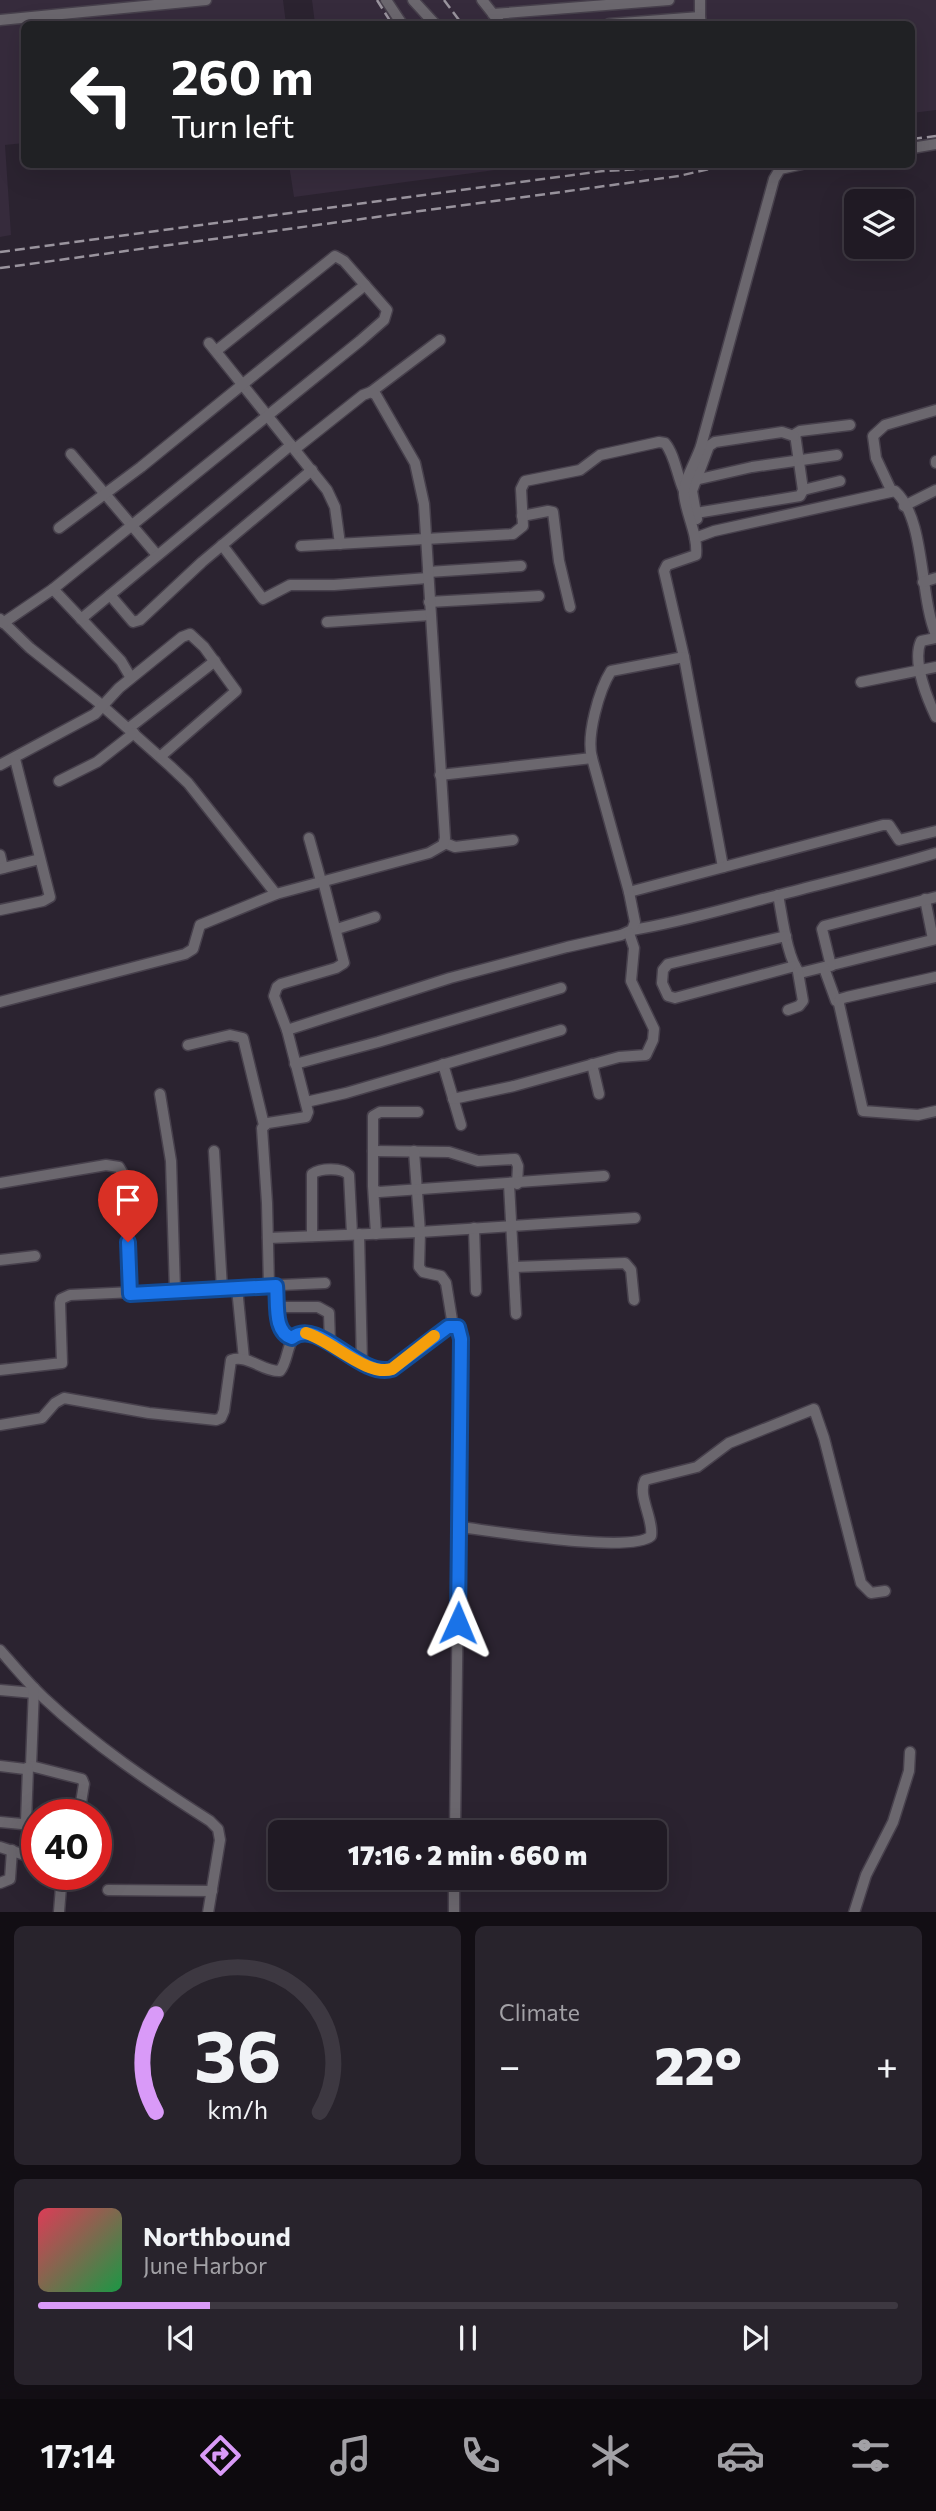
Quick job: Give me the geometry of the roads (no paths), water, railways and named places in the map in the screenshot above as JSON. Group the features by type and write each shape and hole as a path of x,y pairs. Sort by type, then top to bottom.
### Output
{"street":[{"path":"0,20 206,0"},
{"path":"386,0 400,21"},
{"path":"413,0 432,21"},
{"path":"482,0 499,21"},
{"path":"493,14 669,0"},
{"path":"700,0 700,21"},
{"path":"915,148 936,145"},
{"path":"684,491 701,446 774,179 780,169 784,168"},
{"path":"216,351 335,256 344,261 387,310 387,317 133,525 53,589 2,621 30,648 161,756 188,783 276,894"},
{"path":"59,528 365,285"},
{"path":"81,619 293,447 440,340"},
{"path":"209,343 332,498 340,544"},
{"path":"0,1002 185,954 193,949 200,925 276,894 437,851 445,843 424,504 415,463 382,404 371,392"},
{"path":"936,410 885,425 873,436 876,458 891,490 897,493 904,506 916,534 927,608 936,637 919,643 918,651 927,699 936,716"},
{"path":"794,436 800,431 849,425"},
{"path":"695,534 696,513 692,494 707,448 711,444 782,432 794,436"},
{"path":"696,513 800,496 803,490 794,436"},
{"path":"301,546 513,534 523,526 521,489 525,481 580,470 600,455 665,443 684,491 697,552 694,557 670,563 664,568 684,657 723,867"},
{"path":"71,454 158,555"},
{"path":"695,480 752,467 836,455"},
{"path":"110,595 129,618 137,622 222,545 312,470"},
{"path":"803,490 840,481"},
{"path":"695,534 814,510 891,490"},
{"path":"904,506 936,490"},
{"path":"522,516 553,512 559,561 570,607"},
{"path":"222,545 263,599 290,585 341,585 521,566"},
{"path":"923,582 936,578"},
{"path":"53,589 121,661 131,678"},
{"path":"429,601 539,596"},
{"path":"327,622 430,615"},
{"path":"0,765 89,718 131,678 186,635 194,636 234,687 235,693 161,756"},
{"path":"453,1099 525,1083 592,1063 623,1056 643,1056 648,1052 653,1040 653,1025 631,981 634,948 631,931 635,922 590,745 592,728 611,671 684,657"},
{"path":"59,781 97,762 215,661"},
{"path":"861,682 936,667"},
{"path":"440,775 592,758"},
{"path":"0,910 43,901 50,897 15,759"},
{"path":"629,892 883,825 889,825 900,840 936,831"},
{"path":"264,1125 306,1117 308,1112 287,1030 275,1004 275,991 281,984 341,966 344,958 309,838"},
{"path":"445,843 455,847 513,840"},
{"path":"287,1030 442,980 631,931 687,921 936,853"},
{"path":"0,855 2,868 40,859"},
{"path":"778,895 803,1001 799,1006 788,1010"},
{"path":"836,1001 827,967 822,929 824,926 936,897"},
{"path":"786,936 668,964 663,970 663,988 668,996 675,998 796,969 827,967 935,939 925,899"},
{"path":"337,929 375,917"},
{"path":"936,977 842,999 839,1006 863,1111 918,1115 936,1111"},
{"path":"295,1064 561,988"},
{"path":"306,1102 346,1093 561,1030"},
{"path":"188,1045 230,1035 243,1038 264,1125 261,1132 273,1286 282,1333 292,1338"},
{"path":"592,1063 599,1094"},
{"path":"443,1064 461,1125"},
{"path":"160,1094 171,1161 175,1291"},
{"path":"376,1234 374,1114 418,1112"},
{"path":"215,1151 222,1289"},
{"path":"373,1151 449,1152 478,1161 515,1159 518,1166 513,1184 512,1225 516,1314"},
{"path":"414,1151 420,1232 419,1267 423,1272 441,1276 446,1283 448,1310 453,1326"},
{"path":"0,1183 106,1165 119,1167 126,1179 130,1294"},
{"path":"312,1236 312,1174 316,1171 344,1170 349,1175 356,1234 362,1364"},
{"path":"374,1190 416,1190 604,1176"},
{"path":"268,1238 420,1232 635,1218"},
{"path":"474,1228 476,1291"},
{"path":"0,1260 36,1256"},
{"path":"514,1267 625,1263 631,1270 634,1300"},
{"path":"0,1370 62,1363 60,1303 64,1297 326,1283"},
{"path":"237,1288 244,1359"},
{"path":"278,1307 324,1309 328,1313 330,1343"},
{"path":"0,1425 42,1418 55,1403 64,1398 149,1413 219,1419 224,1411 230,1362 244,1359 271,1371 280,1371 292,1338 299,1333 308,1333 330,1343 362,1364 382,1370 392,1369 431,1338 453,1326 458,1327 461,1339 460,1527 455,1820"},
{"path":"460,1527 588,1542 633,1543 647,1540 651,1536 652,1528 643,1488 645,1480 697,1467 729,1443 814,1409 861,1583 871,1593 885,1591"},
{"path":"0,1650 34,1691 101,1745 214,1824 219,1840 208,1912"},
{"path":"0,1690 34,1691"},
{"path":"0,1822 26,1822 34,1691"},
{"path":"854,1912 866,1875 893,1822 909,1771 910,1752"},
{"path":"0,1766 30,1767 82,1779 84,1784 82,1799"},
{"path":"0,1847 21,1854"},
{"path":"0,1884 8,1882 12,1876 12,1850"},
{"path":"60,1912 61,1890"},
{"path":"108,1890 212,1891"},
{"path":"454,1890 454,1912"}],"railway":[{"path":"377,0 390,21"},
{"path":"444,0 460,21"},
{"path":"915,139 936,136"},
{"path":"0,252 603,171 661,168"},
{"path":"0,268 679,176 713,168"}]}
